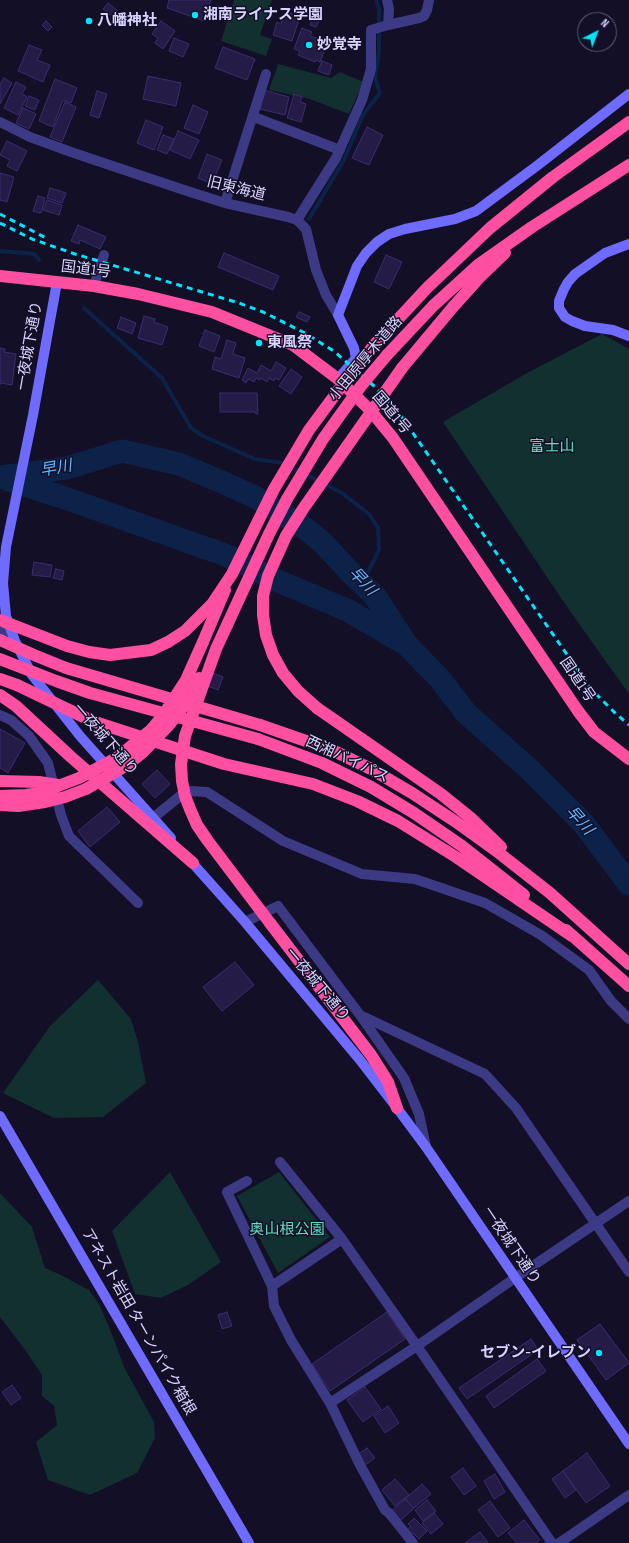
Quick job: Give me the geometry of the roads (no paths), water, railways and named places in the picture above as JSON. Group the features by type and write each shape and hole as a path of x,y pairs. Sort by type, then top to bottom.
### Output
{"highway":[{"name":"小田原厚木道路","path":"232,574 274,489 292,457 329,402 375,344 427,288 490,228 553,177 629,122"},
{"name":"小田原厚木道路","path":"216,649 269,534 307,464 342,412 387,355 456,284 502,248 532,227 629,166"},
{"path":"532,227 475,282 402,368 303,509 286,536 268,576 263,596 263,615 266,635 273,655 283,673 298,691 317,708 441,794 472,819 550,893"},
{"name":"国道1号","path":"0,276 94,286 138,294 212,312 293,345 338,379 370,410 393,438 578,711 594,732 629,759"},
{"path":"0,620 67,646 89,652 110,655 151,650 185,632 212,604 232,574"},
{"path":"0,796 40,793 79,778 118,757 151,730 162,717 186,680 232,574"},
{"name":"西湘バイパス","path":"0,640 34,656 66,668 260,725 332,750 371,769 412,793 487,844 550,893 629,964"},
{"path":"0,805 18,806 65,797 86,789 127,765 143,752 169,725 182,707 216,649"},
{"path":"216,649 185,736 181,764 185,796 208,841 371,1055 388,1082 397,1108"},
{"name":"西湘バイパス","path":"0,659 90,693 258,739 322,763 371,787 414,813 462,846 516,888 629,986"},
{"path":"0,679 92,721 224,764 313,784 357,800 398,822 456,857 572,936"},
{"path":"0,695 16,706 71,757 193,863"},
{"path":"0,781 39,782 59,785"}],"street":[{"path":"387,0 389,9 388,25"},
{"path":"338,379 356,358 354,348 338,315 326,295 316,270 306,229 297,220 320,185 340,150 362,100 371,69 372,30 424,16 429,0"},
{"path":"225,203 266,74"},
{"path":"338,315 357,266 366,253 377,242 389,234 405,229 455,219 476,211 629,94"},
{"path":"254,117 340,150"},
{"name":"旧東海道","path":"0,122 30,137 71,152 225,203 297,220"},
{"path":"629,244 605,253 576,274 568,282 560,295 559,308 565,317 572,321 585,326 613,330 629,336"},
{"path":"94,286 104,255"},
{"name":"一夜城下通り","path":"57,282 33,415 4,552 6,616 15,641 32,675 80,736 245,922 360,1060 397,1108 426,1147 629,1444"},
{"path":"0,632 11,630"},
{"path":"0,715 11,720 29,736 48,763 60,815 69,836 138,903"},
{"path":"154,818 177,797 185,792 207,792 283,841 362,874 415,879 485,903 541,935 589,970 611,1001 629,1019"},
{"path":"245,922 278,906 360,1015 404,1078 419,1114 426,1147"},
{"path":"360,1015 485,1074 516,1108 629,1272"},
{"name":"アネスト岩田 ターンパイク箱根","path":"0,1116 249,1543"},
{"path":"280,1162 342,1239 552,1543"},
{"path":"247,1181 227,1192 272,1286 274,1306 291,1340 330,1403 360,1465 385,1510 413,1543"},
{"path":"330,1403 417,1346 629,1201"},
{"path":"272,1286 342,1239"},
{"path":"559,1543 629,1495"}],"waterway":[{"path":"309,219 344,160 363,115 380,93 375,78 379,51 379,9 376,0"},
{"path":"0,251 34,254 39,260"},
{"path":"84,308 162,378 191,428 203,436 255,459 283,463 342,493 369,514 378,528 379,550 362,584"},
{"name":"早川","path":"0,477 67,468 122,451 179,464 255,497 302,526 322,542 375,596 407,645 439,678 466,713 529,769 583,823 629,884"},
{"path":"6,479 68,499 228,556 278,581 347,610 404,643"}],"railway":[{"path":"0,214 48,239"},
{"path":"0,223 32,239 75,254 239,303 263,312 307,334 335,352 374,386 401,416 591,689 629,725"}],"place":[{"name":"湘南ライナス学園","path":"195,15"},
{"name":"八幡神社","path":"89,21"},
{"name":"妙覚寺","path":"309,45"},
{"name":"東風祭","path":"259,343"},
{"name":"セブン-イレブン","path":"599,1353"}],"park label":[{"name":"富士山","path":"552,447"},
{"name":"奥山根公園","path":"287,1230"}]}
